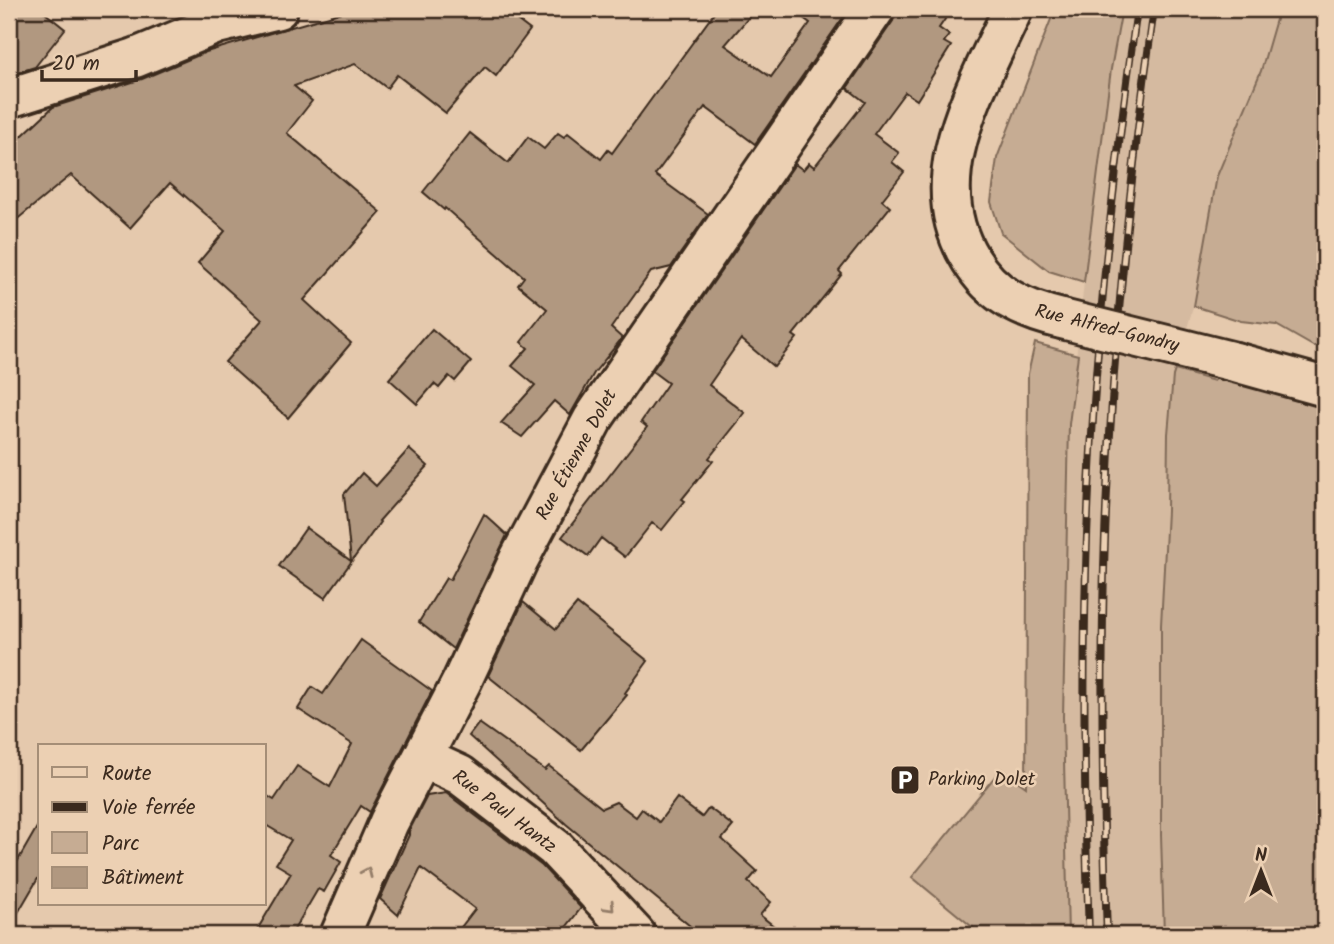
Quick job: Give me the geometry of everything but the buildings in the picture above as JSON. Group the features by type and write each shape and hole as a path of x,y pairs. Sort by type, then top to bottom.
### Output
{"street":[{"path":"9,98 135,58 174,22 217,24 278,9"},
{"name":"Rue Étienne Dolet","path":"340,935 389,822 423,758 519,559 593,419 875,9"},
{"name":"Rue Alfred-Gondry","path":"1013,9 966,115 957,142 950,187 952,216 965,251 983,278 994,289 1033,312 1325,387"},
{"name":"Rue Paul Hantz","path":"423,758 460,775 555,848 636,935"}],"shaded area":[{"path":"1122,9 1279,9 1173,377 1168,434 1161,625 1164,935 1068,935 1063,717 1069,424 1086,263 1111,69"}],"green space":[{"path":"1055,9 1122,9 1111,69 1084,282 1049,271 1001,233 991,202 997,158"},
{"path":"1279,9 1325,9 1325,346 1313,346 1276,325 1241,321 1194,306 1217,176 1261,71"},
{"path":"1035,343 1078,355 1069,424 1063,717 1068,935 982,935 912,877 1001,769 1026,787 1028,374"},
{"path":"1235,362 1325,387 1325,935 1164,935 1161,625 1168,434 1173,376 1175,370 1214,381"}],"railway":[{"path":"1089,935 1084,670 1091,448 1106,259 1137,9"},
{"path":"1107,935 1102,670 1109,448 1124,259 1154,9"}],"place":[{"name":"Parking Dolet","path":"905,780"}]}
